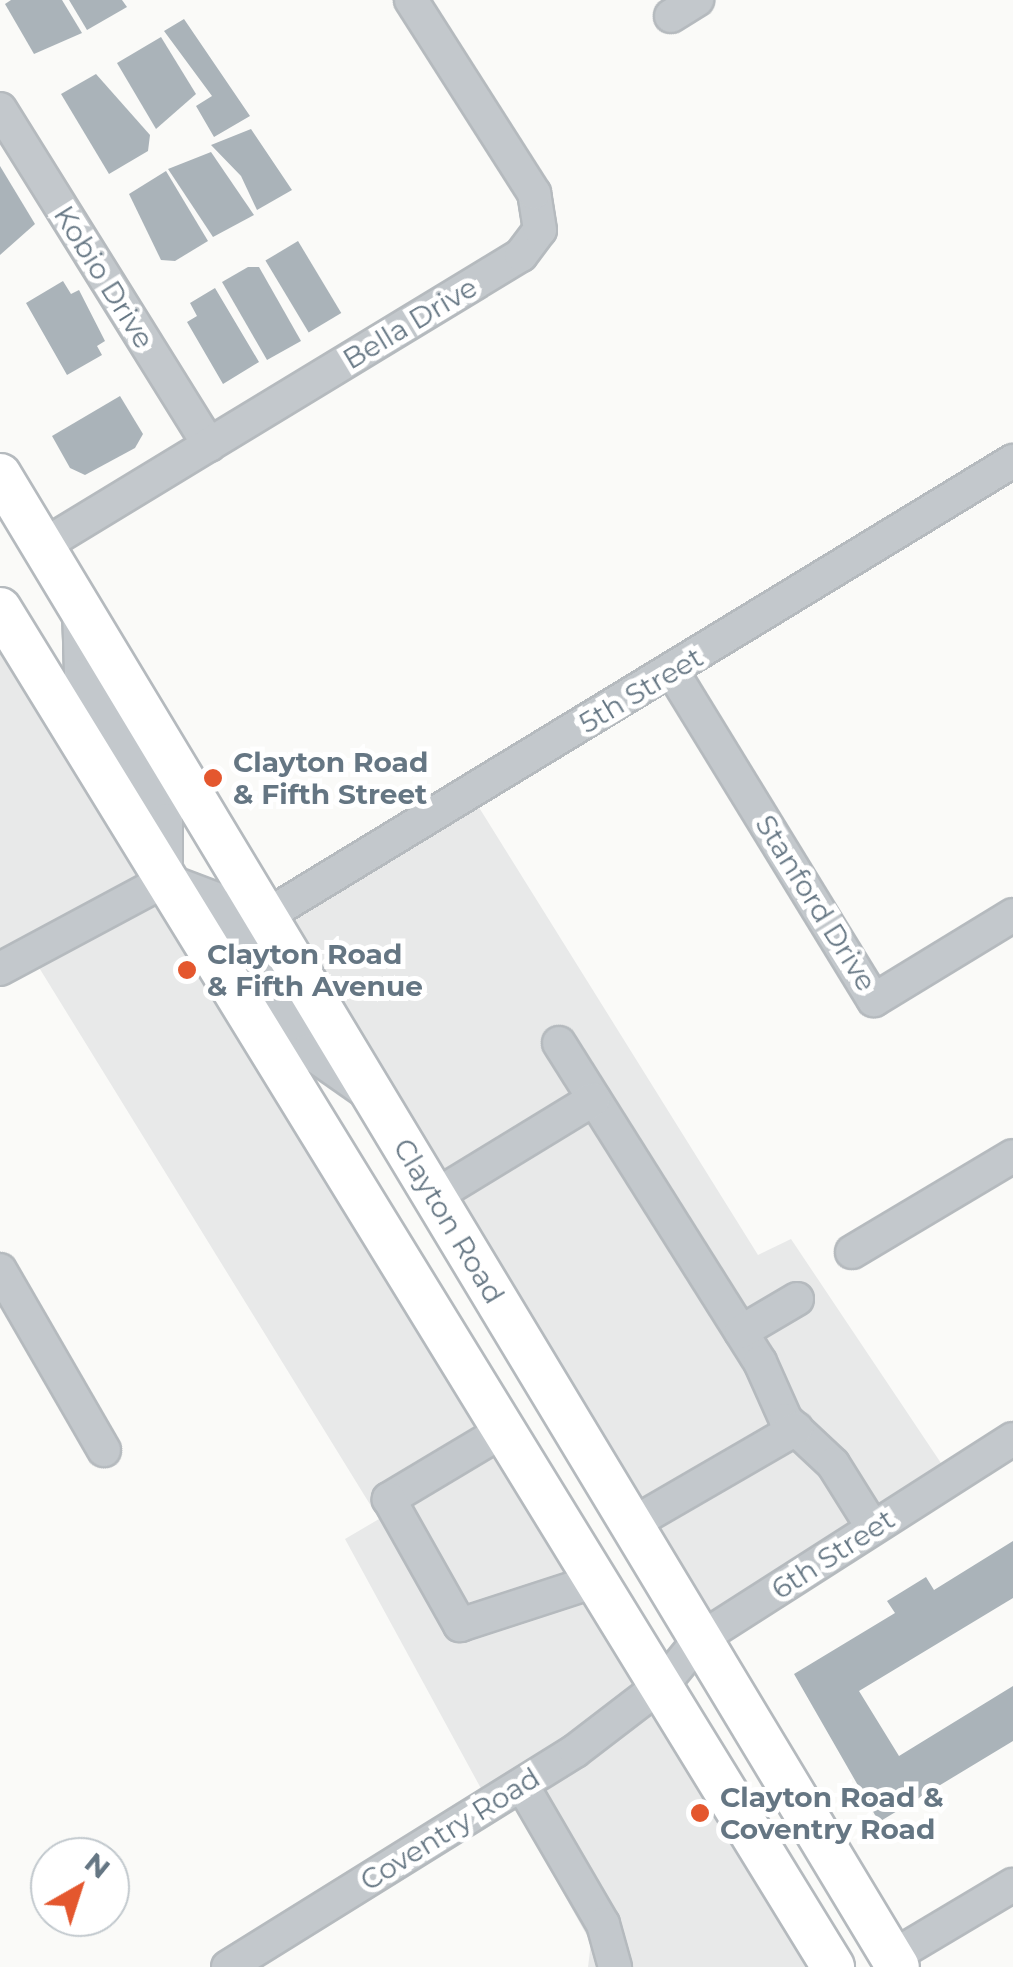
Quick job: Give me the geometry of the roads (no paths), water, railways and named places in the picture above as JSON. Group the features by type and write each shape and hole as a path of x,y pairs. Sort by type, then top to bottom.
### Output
{"main road":[{"name":"Clayton Road","path":"0,474 895,1962"},
{"path":"0,609 12,654 166,880 592,1582 665,1682 832,1967"}],"street":[{"name":"Bella Drive","path":"44,546 521,255 540,230 534,194 411,0"},
{"name":"Kobio Drive","path":"0,109 209,446"},
{"name":"5th Street","path":"266,916 672,672 1013,460"},
{"path":"80,607 81,676 166,820 166,880"},
{"name":"Stanford Drive","path":"672,672 874,1000 1013,914"},
{"path":"0,968 166,880 219,900 308,1051 376,1099"},
{"path":"558,1044 741,1332 796,1429 833,1464 873,1528"},
{"path":"435,1196 594,1099"},
{"path":"852,1252 1013,1156"},
{"path":"0,1270 104,1450"},
{"path":"741,1332 798,1299"},
{"path":"632,1524 796,1429"},
{"path":"501,1432 388,1500 460,1626 592,1582"},
{"name":"6th Street","path":"665,1682 700,1639 1013,1438"},
{"name":"Coventry Road","path":"228,1967 522,1784 665,1682"},
{"path":"522,1784 603,1924 615,1967"},
{"path":"895,1962 1013,1885"}],"place":[{"name":"Clayton Road & Fifth Street","path":"213,778"},
{"name":"Clayton Road & Fifth Avenue","path":"187,970"},
{"name":"Clayton Road & Coventry Road","path":"700,1813"}]}
